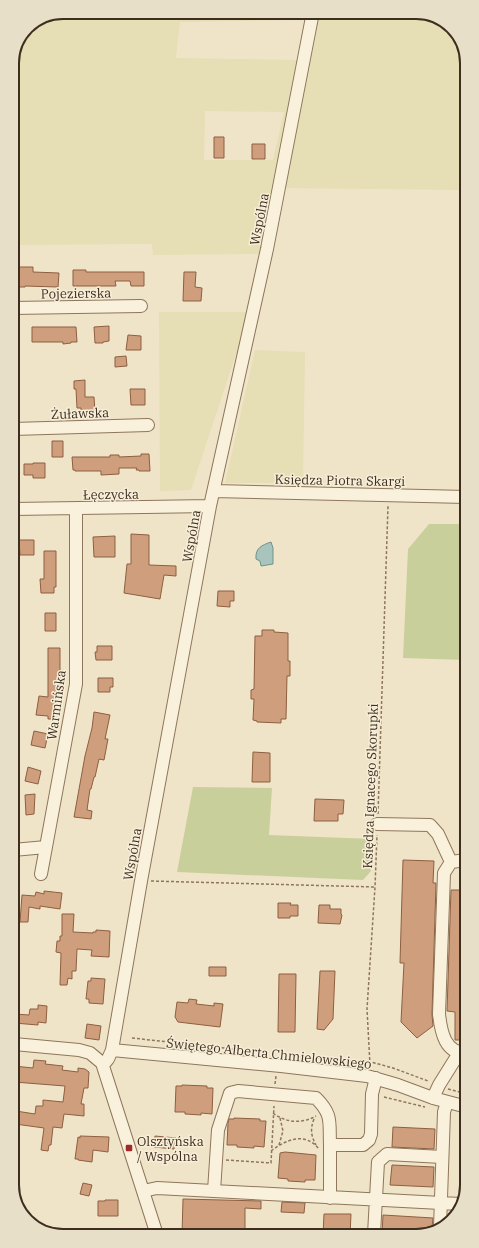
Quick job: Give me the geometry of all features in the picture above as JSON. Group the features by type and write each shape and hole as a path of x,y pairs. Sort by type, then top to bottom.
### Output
{"street":[{"name":"Wspólna","path":"103,1064 108,1059 112,1050 141,881 210,506 267,248 312,19"},
{"name":"Pojezierska","path":"19,308 141,306"},
{"name":"Żuławska","path":"19,429 148,425"},
{"name":"Księdza Piotra Skargi","path":"214,491 460,497"},
{"name":"Łęczycka","path":"19,509 210,506"},
{"name":"Warmińska","path":"41,874 76,684 76,508"},
{"path":"377,824 430,825 438,834 451,862"},
{"path":"19,849 46,847"},
{"path":"460,861 451,862 444,873 440,1014 440,1025 447,1045 460,1052"},
{"path":"19,1044 88,1052 103,1064 155,1229"},
{"name":"Świętego Alberta Chmielowskiego","path":"112,1050 281,1066 371,1078 434,1098 446,1107 460,1107"},
{"path":"434,1098 439,1085 460,1057"},
{"path":"325,1147 363,1145 369,1140 371,1134 371,1078"},
{"path":"214,1191 218,1130 230,1093 238,1091 316,1098 324,1106 329,1115 325,1147 330,1198"},
{"path":"440,1222 442,1157 446,1107"},
{"path":"374,1229 378,1162 387,1154 442,1157"},
{"path":"143,1191 158,1188 455,1204"}],"path":[{"name":"Księdza Ignacego Skorupki","path":"371,1078 367,1009 375,887 389,495"},
{"path":"141,881 375,887"},
{"path":"216,1160 271,1163 276,1074"},
{"path":"372,1094 446,1107"},
{"path":"273,1113 280,1118 298,1122 310,1120 317,1116"},
{"path":"278,1146 283,1131 280,1118"},
{"path":"271,1151 292,1139 301,1139 325,1147"}],"shaded area":[{"path":"63,19 419,19 433,22 443,28 453,39 460,57 460,190 272,188 260,254 153,255 152,244 19,245 19,60 22,46 26,39 39,26 46,22","holes":["304,20 297,60 176,58 180,22","205,111 284,112 273,160 204,160"]},
{"path":"159,312 250,312 191,490 160,491"},
{"path":"255,350 305,352 303,483 225,483"}],"green space":[{"path":"429,524 460,524 460,660 403,658 408,549"},
{"path":"193,787 272,788 269,835 373,839 371,871 363,880 177,872"}],"water":[{"path":"271,542 273,548 273,564 261,566 260,561 256,559 257,552 262,546"}],"building":[{"path":"214,137 224,137 224,158 214,158"},
{"path":"252,144 265,144 265,159 252,159"},
{"path":"19,267 33,267 33,272 59,273 58,287 19,287"},
{"path":"73,270 86,270 86,272 144,272 144,286 131,286 130,281 115,281 116,286 73,286"},
{"path":"184,272 196,272 195,287 202,288 201,301 183,301"},
{"path":"109,326 109,341 95,343 94,327"},
{"path":"32,327 76,327 77,342 63,344 63,342 32,342"},
{"path":"128,335 141,336 141,350 126,350"},
{"path":"126,356 127,366 115,367 115,357"},
{"path":"85,380 85,397 94,397 95,412 81,413 81,408 77,408 74,381"},
{"path":"130,389 145,389 145,405 131,405"},
{"path":"52,441 63,441 63,457 52,457"},
{"path":"141,454 149,454 150,471 139,471 136,470 137,468 119,468 119,474 101,475 101,471 73,470 72,457 110,457 110,455 119,455 119,457 141,456"},
{"path":"45,463 45,478 33,478 33,475 24,475 24,464"},
{"path":"131,534 149,535 149,565 176,566 176,576 164,575 160,599 124,593 127,564 131,564"},
{"path":"115,536 115,557 94,557 93,537"},
{"path":"19,540 34,540 34,555 20,555"},
{"path":"44,551 56,551 56,587 54,587 54,593 41,593 40,579 44,579"},
{"path":"218,591 234,591 234,601 230,601 230,607 217,606"},
{"path":"45,613 56,613 56,631 45,631"},
{"path":"262,630 274,630 274,632 288,633 288,661 290,661 290,676 287,676 286,719 281,719 281,723 257,722 253,720 254,699 251,699 251,690 254,689 255,636 262,636"},
{"path":"97,646 112,646 112,660 96,660 95,652 97,652"},
{"path":"48,648 60,648 60,692 56,692 53,719 48,719 48,716 36,715 39,696 48,697"},
{"path":"98,678 113,678 113,687 110,687 110,692 98,692"},
{"path":"94,712 110,715 105,739 108,739 104,760 99,759 95,777 90,789 87,810 92,811 91,819 74,817"},
{"path":"34,731 48,734 45,748 31,745"},
{"path":"253,752 270,753 270,782 252,782"},
{"path":"28,767 41,771 38,784 25,781"},
{"path":"35,794 34,814 26,815 25,795"},
{"path":"315,799 344,800 343,814 338,814 338,821 314,821"},
{"path":"403,860 434,861 433,883 436,883 432,1014 433,1026 417,1038 401,1022 404,963 400,963"},
{"path":"451,890 460,890 460,1040 455,1040 455,1012 447,1011"},
{"path":"44,891 62,893 60,909 40,906 40,909 29,907 28,922 20,922 22,895 35,896 36,892 44,894"},
{"path":"278,903 291,903 290,905 298,905 298,916 278,918"},
{"path":"319,905 330,905 330,909 341,909 342,915 340,924 318,923"},
{"path":"62,914 74,914 73,932 93,933 96,932 96,930 110,931 109,957 91,956 92,950 77,949 76,971 72,971 72,979 68,978 67,985 60,985 61,953 56,952 57,941 60,941 60,936 62,936"},
{"path":"209,967 226,967 226,976 209,976"},
{"path":"320,971 335,971 333,1019 324,1030 317,1029"},
{"path":"279,974 296,974 295,1032 278,1032"},
{"path":"91,978 105,979 103,1004 89,1003 89,999 86,999 88,981 91,981"},
{"path":"189,999 197,1000 196,1004 214,1006 214,1003 223,1004 220,1027 178,1022 175,1017 177,1002 188,1003"},
{"path":"38,1005 47,1006 46,1023 38,1022 38,1025 19,1023 19,1014 29,1015 30,1009 38,1009"},
{"path":"87,1024 101,1026 99,1040 85,1038"},
{"path":"34,1060 46,1061 45,1064 63,1066 62,1070 78,1072 78,1068 85,1069 89,1072 88,1088 84,1088 81,1104 84,1104 84,1116 64,1114 62,1128 53,1127 51,1145 49,1145 48,1151 41,1150 44,1128 19,1125 19,1111 35,1114 36,1106 43,1106 43,1100 63,1102 65,1086 19,1082 19,1067 33,1068"},
{"path":"176,1086 207,1086 207,1088 213,1088 212,1114 201,1113 201,1115 175,1112"},
{"path":"229,1119 260,1119 260,1121 266,1121 264,1147 254,1146 254,1148 227,1145"},
{"path":"393,1127 435,1129 434,1149 392,1147"},
{"path":"80,1136 109,1137 108,1152 93,1150 92,1162 75,1159 78,1137 80,1138"},
{"path":"155,1136 176,1138 174,1149 154,1147"},
{"path":"285,1152 316,1155 315,1180 305,1180 305,1182 288,1181 288,1179 278,1178 280,1153"},
{"path":"392,1165 434,1167 433,1187 390,1185"},
{"path":"83,1183 92,1185 89,1196 80,1194"},
{"path":"183,1199 261,1201 261,1209 245,1208 245,1229 182,1229"},
{"path":"118,1200 118,1216 98,1216 98,1201"},
{"path":"282,1202 305,1203 304,1213 281,1212"},
{"path":"324,1214 351,1214 350,1229 323,1229"},
{"path":"383,1215 433,1218 432,1226 422,1229 382,1229"}],"place":[{"name":"Olsztyńska / Wspólna","path":"129,1148"}]}
